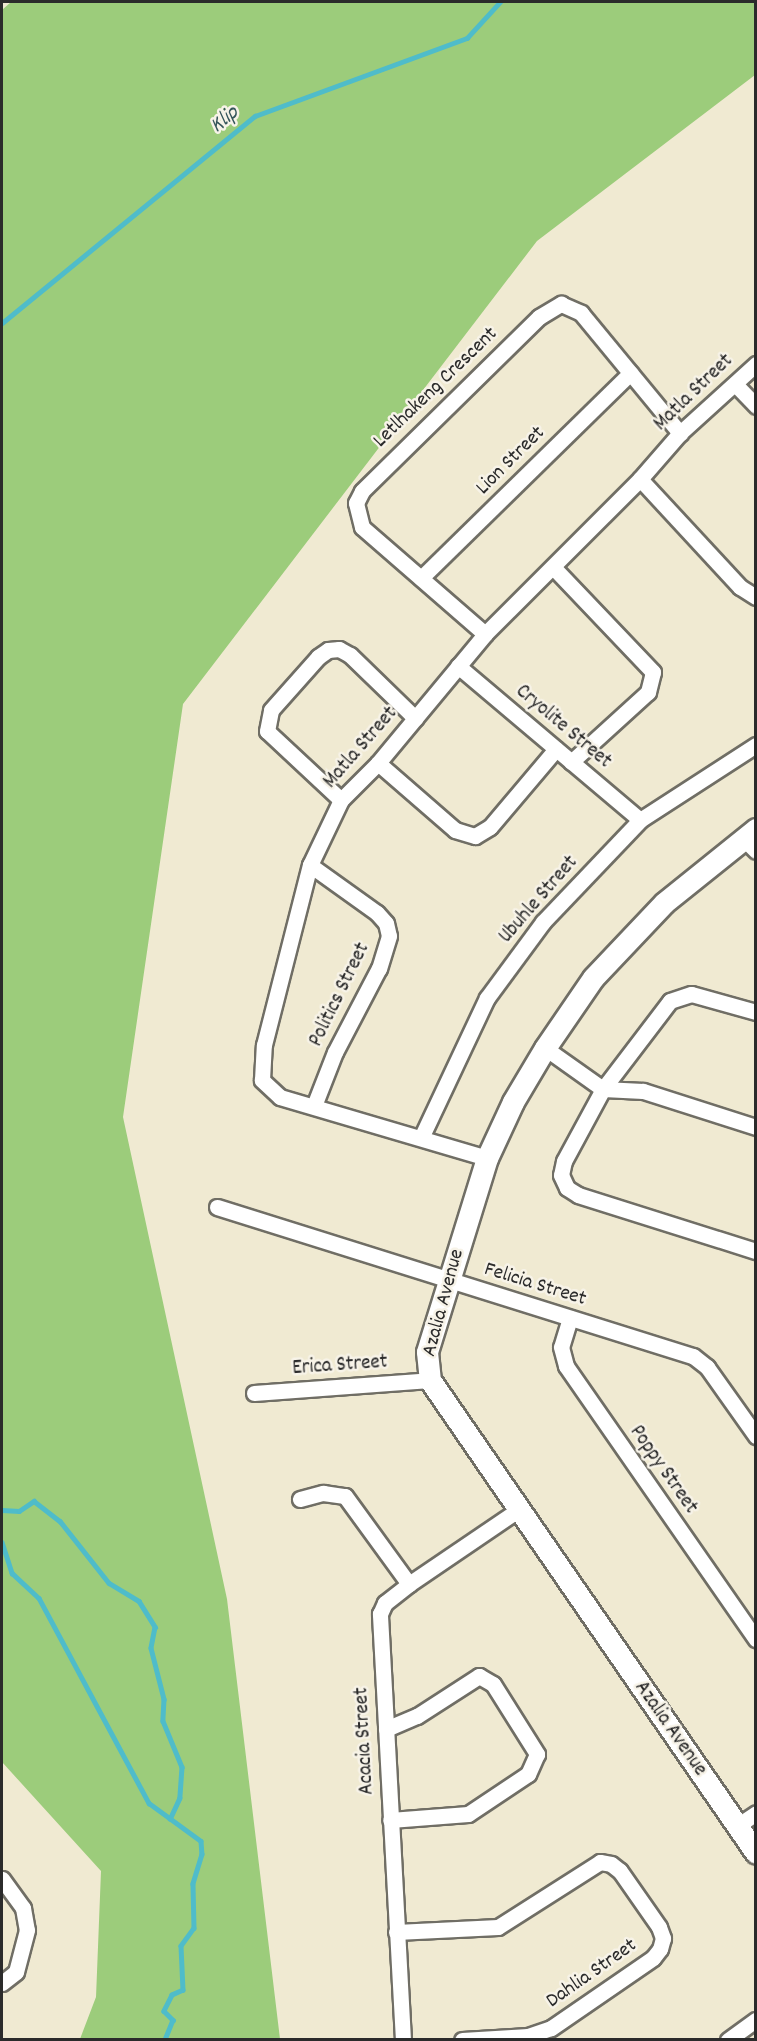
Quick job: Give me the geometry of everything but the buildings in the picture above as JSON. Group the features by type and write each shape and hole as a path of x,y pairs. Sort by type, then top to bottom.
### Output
{"street":[{"name":"Letlhakeng Crescent","path":"484,634 362,527 356,503 362,490 552,307 561,304 581,313 680,433"},
{"name":"Matla Street","path":"487,1158 280,1097 268,1090 262,1080 261,1067 310,866 341,800 378,763 484,634 640,479 680,433 736,385 756,364"},
{"name":"Lion Street","path":"421,578 630,373"},
{"path":"736,385 756,406"},
{"path":"640,479 740,587 756,597"},
{"path":"553,567 653,672 648,692 571,762"},
{"path":"341,800 267,731 272,710 318,657 327,650 339,650 350,655 415,718"},
{"name":"Cryolite Street","path":"458,666 640,820"},
{"name":"Ubuhle Street","path":"421,1138 487,998 543,922 640,820 756,745"},
{"path":"378,763 455,830 475,836 490,827 556,749"},
{"name":"Azalia Avenue","path":"751,840 664,903 593,978 545,1048 513,1102 487,1158 427,1352 430,1380 756,1853"},
{"name":"Politics Street","path":"310,866 377,914 386,923 390,936 379,968 335,1052 314,1106"},
{"path":"756,1012 706,997 681,996 670,1001 603,1089 564,1161 561,1175 567,1188 578,1195 756,1251"},
{"path":"545,1048 603,1089 643,1091 756,1127"},
{"name":"Felicia Street","path":"217,1207 702,1361 756,1436"},
{"name":"Poppy Street","path":"570,1318 561,1347 566,1366 756,1639"},
{"name":"Erica Street","path":"254,1393 430,1380"},
{"path":"300,1500 323,1493 345,1496 409,1584"},
{"name":"Acacia Street","path":"403,2040 380,1614 386,1603 409,1584 518,1510"},
{"path":"386,1729 417,1716 478,1676 493,1684 537,1754 528,1774 468,1814 390,1820"},
{"path":"737,1826 756,1813"},
{"name":"Dahlia Street","path":"396,1932 498,1927 600,1862 611,1864 620,1871 658,1927 663,1938 660,1949 653,1958 551,2028 528,2037 462,2040"},
{"path":"2,1879 22,1908 27,1930 16,1972 2,1983"},
{"path":"733,2038 756,2020"}],"green space":[{"path":"11,2 755,2 755,75 537,241 183,704 123,1117 227,1599 280,2039 80,2039 96,1997 101,1871 2,1762 2,10"}],"waterway":[{"name":"Klip","path":"2,323 255,116 467,38 500,2"},
{"path":"2,1510 19,1511 34,1501 60,1521 109,1583 139,1601 155,1627 151,1648 164,1699 163,1721 182,1767 180,1798 170,1819"},
{"path":"2,1542 12,1573 39,1598 149,1803 201,1841 202,1854 193,1884 194,1928 181,1946 183,1990 172,1995 164,2011 173,2020 165,2040"}]}
